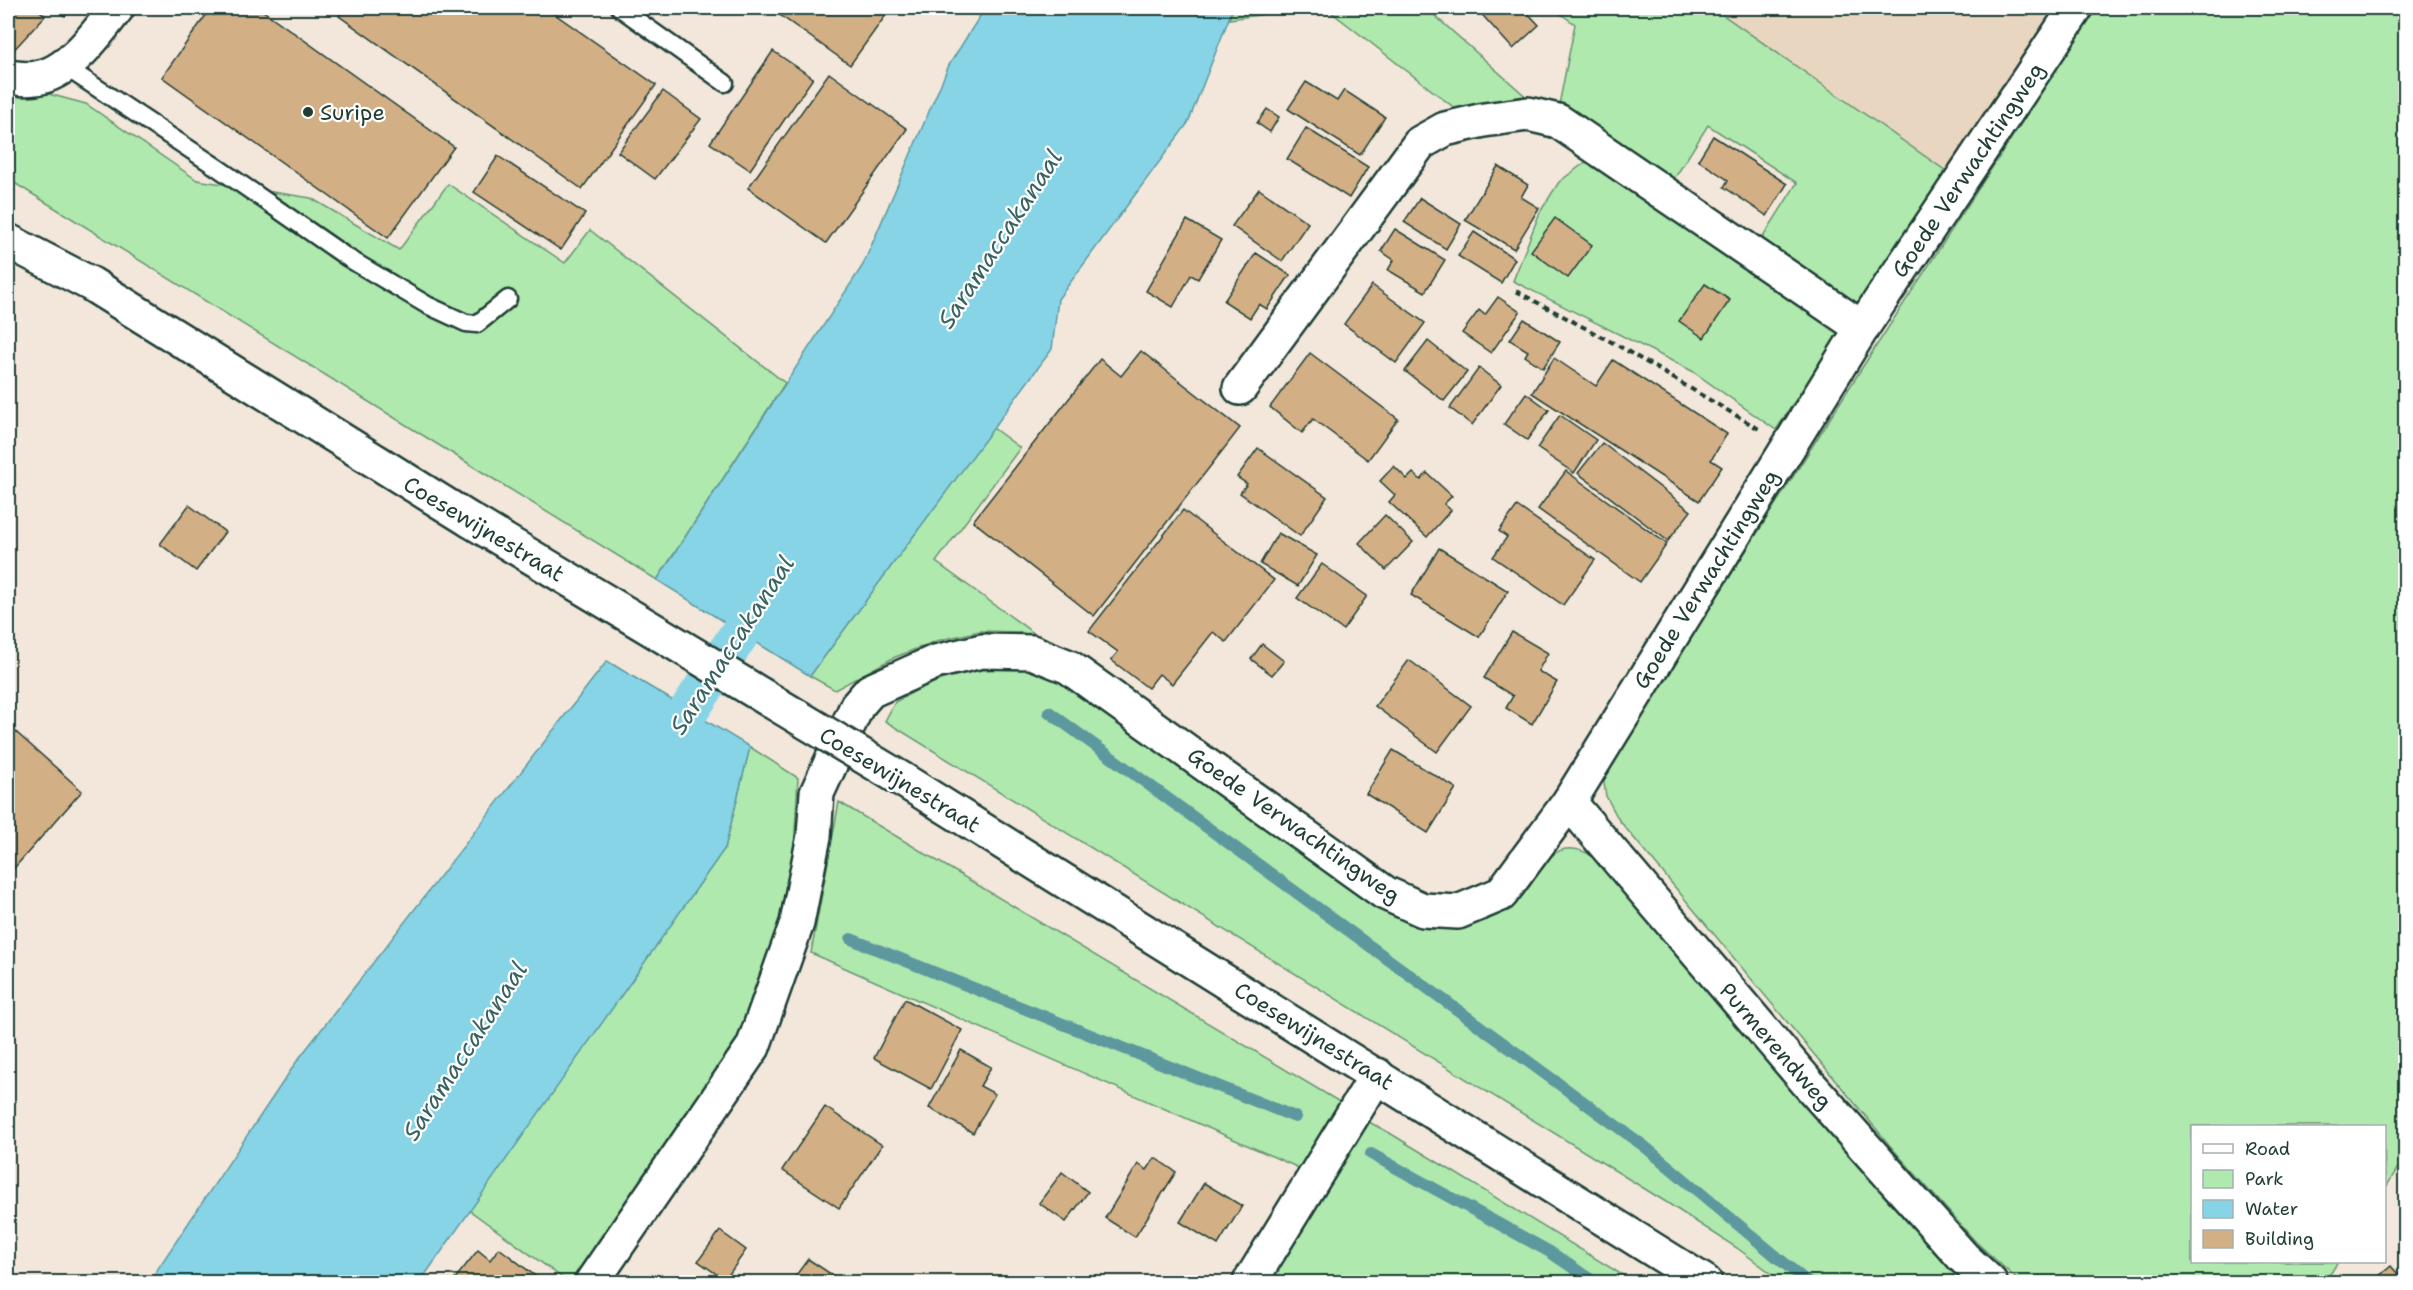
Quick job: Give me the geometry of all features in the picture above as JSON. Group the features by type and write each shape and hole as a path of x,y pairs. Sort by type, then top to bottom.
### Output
{"street":[{"path":"8,77 37,78 64,66 93,39 117,8"},
{"name":"Goede Verwachtingweg","path":"592,1282 753,1047 797,923 814,836 817,793 857,706 870,691 935,662 982,651 1032,652 1069,667 1385,893 1423,910 1458,912 1501,894 1569,802 1862,328 2076,8"},
{"path":"1240,388 1420,143 1445,129 1528,114 1558,121 1862,328"},
{"name":"Coesewijnestraat","path":"8,216 91,284"},
{"name":"Coesewijnestraat","path":"8,241 91,284 470,520 903,780 1705,1282"},
{"name":"Purmerendweg","path":"1569,802 1807,1082 1963,1257 1990,1282"},
{"path":"1250,1282 1377,1076"}],"lane":[{"path":"621,8 725,83"},
{"path":"64,66 348,258 427,305 466,323 477,324 508,299"}],"path":[{"path":"1516,291 1617,345 1788,446"}],"shaded area":[{"path":"1713,8 2055,8 1946,171"}],"green space":[{"path":"1233,8 1311,8 1229,19"},
{"path":"1326,8 1426,8 1539,108 1465,116"},
{"path":"1552,8 1713,8 1946,171 1854,311 1758,245 1797,183 1708,125 1671,184 1559,105 1575,24"},
{"path":"2096,8 2405,8 2405,1156 2386,1187 2386,1125 2191,1125 2191,1263 2337,1263 2325,1282 2020,1282 1976,1242 1892,1148 1619,820 1606,796 1603,777 1858,374"},
{"path":"45,93 86,104 197,180 311,198 399,250 448,184 565,263 590,230 785,383 657,580 8,179 8,95"},
{"path":"1599,152 1846,323 1776,430 1692,371 1513,281 1540,212 1559,182"},
{"path":"993,428 1020,448 936,562 1043,640 1020,632 980,631 936,641 893,658 835,690 810,676"},
{"path":"997,668 1031,668 1062,683 1373,902 1418,927 1459,928 1498,915 1522,897 1548,860 1557,852 1568,849 1584,851 1603,862 1912,1225 1968,1282 1783,1282 1737,1248 1666,1202 885,721 895,702 917,690 955,674"},
{"path":"750,747 798,778 793,867 773,963 752,1016 719,1073 578,1282 568,1282 469,1210 725,848"},
{"path":"839,802 1348,1107 1299,1168 811,953"},
{"path":"1365,1120 1388,1132 1634,1282 1258,1282"}],"water":[{"path":"985,8 1233,8 1188,123 1058,299 1052,349 810,676 657,580 863,265 949,65"},
{"path":"607,661 750,747 725,848 420,1282 149,1282 297,1061"}],"building":[{"path":"8,8 37,8 45,16 9,55 8,53"},
{"path":"51,8 70,8 65,16"},
{"name":"Suripe","path":"211,8 259,8 454,147 388,238 162,77"},
{"path":"345,8 546,8 656,85 582,189 339,16"},
{"path":"770,8 891,8 850,65"},
{"path":"1476,8 1523,8 1539,25 1513,49"},
{"path":"773,51 813,78 750,170 710,143"},
{"path":"829,73 907,129 826,243 748,188"},
{"path":"1306,82 1337,101 1344,90 1385,117 1360,155 1288,109"},
{"path":"663,91 701,119 655,179 618,152"},
{"path":"1267,109 1279,117 1270,132 1257,123"},
{"path":"1306,128 1368,167 1349,198 1287,159"},
{"path":"1713,136 1787,184 1767,216 1724,187 1728,180 1698,160"},
{"path":"498,156 585,214 561,250 474,192"},
{"path":"1498,166 1528,185 1521,197 1539,208 1514,249 1465,220"},
{"path":"1259,189 1308,223 1282,261 1232,226"},
{"path":"1420,198 1461,224 1446,249 1404,222"},
{"path":"1555,218 1592,245 1568,278 1531,251"},
{"path":"1187,220 1221,240 1198,279 1191,275 1173,307 1146,291"},
{"path":"1395,229 1445,260 1425,292 1388,270 1394,260 1381,251"},
{"path":"1474,232 1515,259 1501,283 1458,256"},
{"path":"1256,253 1290,275 1267,309 1259,304 1250,318 1224,301"},
{"path":"1705,284 1730,300 1704,338 1679,321"},
{"path":"1372,285 1425,323 1396,363 1344,324"},
{"path":"1498,297 1520,312 1491,353 1462,333 1479,310 1485,315"},
{"path":"1524,319 1560,342 1543,368 1525,356 1528,351 1510,340"},
{"path":"1428,341 1467,372 1444,401 1405,371"},
{"path":"1141,351 1240,428 1094,616 973,521 1100,359 1121,376"},
{"path":"1310,353 1398,419 1368,460 1313,419 1302,433 1270,407"},
{"path":"1554,358 1596,386 1613,360 1727,434 1711,460 1722,467 1699,501 1532,393"},
{"path":"1479,368 1501,385 1472,425 1450,408"},
{"path":"1526,393 1549,410 1527,440 1504,424"},
{"path":"1560,415 1596,440 1574,473 1537,448"},
{"path":"1602,443 1691,511 1668,541 1578,473"},
{"path":"1258,448 1327,497 1300,536 1240,493 1247,484 1237,477"},
{"path":"1394,466 1407,479 1413,473 1421,480 1427,473 1452,496 1444,504 1451,510 1427,537 1389,502 1395,495 1380,481"},
{"path":"1566,471 1667,544 1640,582 1538,509"},
{"path":"189,505 225,532 196,571 160,544"},
{"path":"1517,506 1595,560 1563,605 1493,557 1507,537 1499,531"},
{"path":"1183,510 1274,580 1226,642 1213,632 1172,684 1159,674 1148,688 1111,660 1118,652 1089,631"},
{"path":"1385,515 1413,542 1386,570 1359,543"},
{"path":"1278,533 1317,555 1298,586 1260,564"},
{"path":"1439,548 1508,591 1479,637 1411,595"},
{"path":"1322,564 1367,596 1343,630 1297,598"},
{"path":"1512,632 1548,653 1538,671 1557,682 1532,724 1506,708 1513,696 1484,678"},
{"path":"1262,644 1284,661 1272,675 1251,659"},
{"path":"1409,660 1471,706 1437,752 1375,706"},
{"path":"8,725 82,791 8,875"},
{"path":"1393,750 1456,788 1428,833 1366,794"},
{"path":"905,999 962,1030 931,1089 874,1058"},
{"path":"961,1050 991,1067 980,1086 995,1094 973,1133 929,1108"},
{"path":"825,1107 882,1145 839,1208 782,1170"},
{"path":"1155,1158 1176,1172 1135,1237 1105,1218 1138,1164 1147,1170"},
{"path":"1062,1172 1088,1192 1066,1222 1039,1203"},
{"path":"1204,1183 1242,1206 1218,1245 1180,1222"},
{"path":"720,1231 746,1250 725,1280 698,1261"},
{"path":"499,1248 543,1282 458,1282 454,1280 478,1250 490,1260"},
{"path":"808,1259 843,1282 791,1282"},
{"path":"2391,1266 2405,1282 2372,1282"}],"waterway":[{"name":"Saramaccakanaal","path":"659,756 771,586"},
{"path":"1049,712 1644,1146 1807,1282"},
{"path":"851,939 1295,1117"},
{"path":"1371,1154 1550,1252 1594,1282"}],"place":[{"name":"Suripe","path":"308,112"}]}
